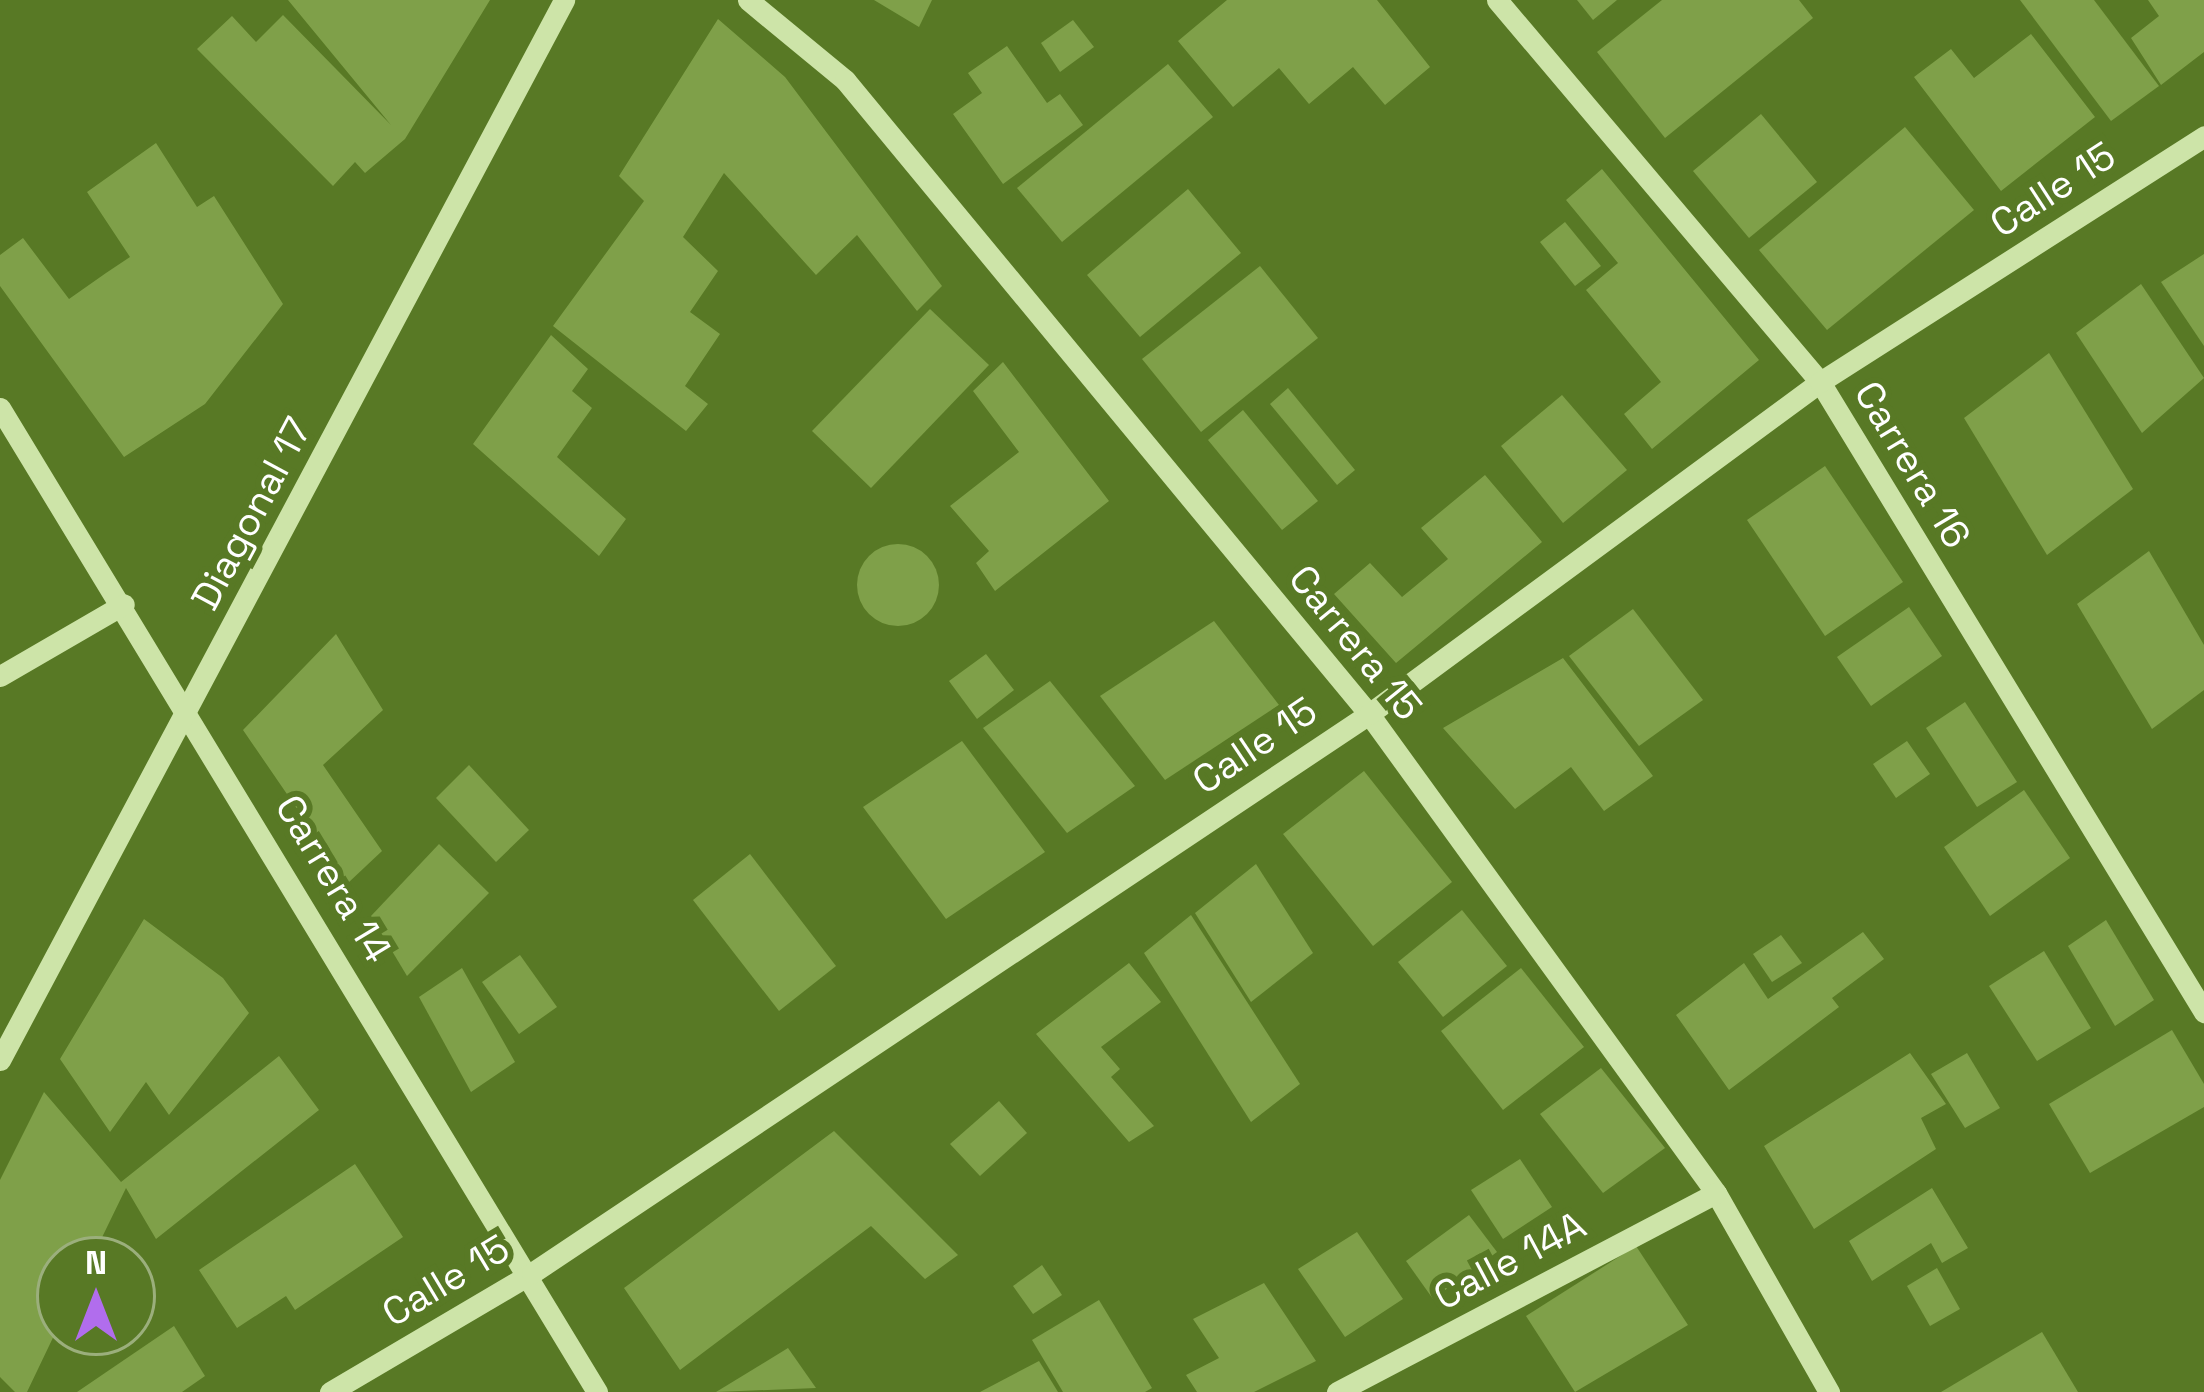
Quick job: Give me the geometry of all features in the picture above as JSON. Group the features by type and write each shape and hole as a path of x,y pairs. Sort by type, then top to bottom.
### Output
{"street":[{"name":"Diagonal 17","path":"0,1060 564,0"},
{"name":"Carrera 15","path":"748,0 845,80 1369,714 1716,1193 1828,1392"},
{"name":"Carrera 16","path":"1497,0 1820,382 2204,1012"},
{"name":"Calle 15","path":"330,1392 532,1273 1369,714 1820,382 2204,136"},
{"name":"Carrera 14","path":"0,408 532,1273 597,1392"},
{"path":"0,676 124,604"},
{"name":"Calle 14A","path":"1337,1392 1716,1193"}],"building":[{"path":"288,0 490,0 405,139 365,173 355,162 333,186 197,49 232,16 256,42 283,15 391,125"},
{"path":"874,0 932,0 919,27"},
{"path":"1227,0 1377,0 1430,67 1385,105 1353,67 1309,104 1279,68 1233,107 1178,41"},
{"path":"1577,0 1617,0 1593,20"},
{"path":"1662,0 1799,0 1813,18 1665,138 1597,52"},
{"path":"2020,0 2094,0 2159,86 2111,121"},
{"path":"2148,0 2204,0 2204,52 2161,85 2131,38 2159,16"},
{"path":"718,19 785,77 942,286 917,311 857,235 816,275 724,173 683,237 718,271 690,312 720,334 685,386 708,404 686,431 553,326 644,201 619,176"},
{"path":"1073,20 1094,47 1060,72 1041,43"},
{"path":"2031,34 2095,117 2001,191 1914,77 1951,49 1974,78"},
{"path":"1007,46 1047,103 1060,94 1083,125 1003,184 953,114 982,93 968,73"},
{"path":"1168,64 1213,117 1062,242 1017,188"},
{"path":"1761,114 1817,182 1749,238 1693,171"},
{"path":"1905,127 1974,210 1827,330 1759,250"},
{"path":"156,143 197,207 214,196 283,304 205,404 124,457 0,286 0,255 23,238 69,299 130,257 87,192"},
{"path":"1602,169 1759,360 1652,449 1624,414 1661,382 1586,290 1618,263 1566,200"},
{"path":"1188,189 1241,253 1140,337 1087,275"},
{"path":"1565,222 1601,266 1575,286 1540,242"},
{"path":"2204,254 2204,346 2161,282"},
{"path":"1260,266 1318,338 1201,432 1142,359"},
{"path":"2141,284 2204,378 2142,433 2076,333"},
{"path":"930,309 989,365 871,488 812,431"},
{"path":"551,335 588,369 572,391 592,408 557,457 626,519 599,556 473,444"},
{"path":"2049,353 2133,489 2047,555 1964,418"},
{"path":"1003,362 1109,501 995,591 976,563 989,551 950,506 1019,452 973,391"},
{"path":"1288,388 1355,470 1337,485 1270,404"},
{"path":"1562,395 1627,470 1563,523 1501,446"},
{"path":"1243,410 1318,501 1282,530 1208,440"},
{"path":"1825,466 1903,582 1825,636 1747,520"},
{"path":"1485,475 1542,542 1396,663 1334,594 1370,563 1402,597 1448,559 1421,528"},
{"path":"898,544 927,556 939,585 927,614 898,626 869,614 857,585 869,556"},
{"path":"2149,551 2204,645 2204,690 2152,729 2077,604"},
{"path":"1909,607 1942,656 1871,706 1837,657"},
{"path":"1633,609 1703,700 1639,746 1569,656"},
{"path":"1214,621 1279,705 1165,780 1100,696"},
{"path":"336,634 383,710 323,765 382,851 348,883 243,730"},
{"path":"986,654 1014,690 977,719 949,681"},
{"path":"1563,658 1653,776 1604,811 1571,767 1515,809 1443,728"},
{"path":"1050,681 1135,786 1067,833 983,728"},
{"path":"1965,702 2017,782 1977,807 1926,728"},
{"path":"962,741 1045,852 946,919 863,807"},
{"path":"1907,741 1930,774 1896,798 1873,764"},
{"path":"469,765 529,830 496,862 436,798"},
{"path":"1364,771 1452,882 1373,946 1283,834"},
{"path":"2024,790 2070,858 1990,916 1944,847"},
{"path":"439,844 489,893 407,976 371,916"},
{"path":"750,854 836,966 779,1011 693,900"},
{"path":"1256,864 1313,953 1251,1002 1195,913"},
{"path":"1462,910 1507,966 1443,1017 1398,962"},
{"path":"1191,915 1300,1084 1251,1122 1144,953"},
{"path":"144,919 223,978 249,1013 169,1115 146,1082 110,1132 60,1059"},
{"path":"2106,920 2154,1000 2115,1026 2068,946"},
{"path":"1863,932 1884,959 1832,998 1839,1007 1729,1090 1676,1015 1744,963 1768,999"},
{"path":"1781,935 1802,963 1772,982 1753,954"},
{"path":"2044,951 2091,1028 2037,1061 1989,986"},
{"path":"520,955 557,1007 519,1034 482,982"},
{"path":"1129,963 1161,1002 1101,1047 1120,1069 1111,1077 1154,1126 1129,1142 1036,1034"},
{"path":"462,968 515,1062 471,1092 419,997"},
{"path":"1521,968 1584,1047 1503,1110 1441,1031"},
{"path":"2172,1030 2204,1084 2204,1107 2090,1173 2049,1104"},
{"path":"1910,1053 1946,1104 1921,1118 1936,1149 1814,1229 1764,1146"},
{"path":"1967,1053 2000,1108 1965,1128 1931,1074"},
{"path":"279,1056 319,1110 156,1239 126,1188 103,1236 36,1236 36,1356 44,1356 27,1392 15,1392 0,1377 0,1180 44,1092 121,1182"},
{"path":"1601,1068 1665,1148 1603,1193 1540,1114"},
{"path":"999,1101 1027,1133 980,1176 950,1144"},
{"path":"834,1131 958,1255 925,1279 871,1226 680,1370 624,1288"},
{"path":"1520,1159 1552,1207 1503,1239 1471,1190"},
{"path":"355,1164 403,1237 295,1310 286,1296 237,1328 199,1270"},
{"path":"1932,1188 1968,1248 1942,1263 1931,1243 1872,1281 1849,1241"},
{"path":"1469,1215 1497,1252 1433,1299 1406,1261"},
{"path":"1357,1232 1403,1299 1345,1337 1298,1269"},
{"path":"1636,1246 1688,1325 1575,1392 1526,1316"},
{"path":"1042,1265 1062,1295 1033,1314 1013,1286"},
{"path":"1937,1268 1960,1309 1930,1326 1907,1286"},
{"path":"1264,1283 1316,1361 1254,1392 1197,1392 1186,1375 1219,1358 1193,1319"},
{"path":"1099,1300 1152,1388 1145,1392 1063,1392 1032,1340"},
{"path":"174,1326 205,1376 182,1392 77,1392 130,1356 156,1356 156,1338"},
{"path":"2042,1332 2078,1392 1941,1392"},
{"path":"788,1348 816,1388 716,1392"},
{"path":"1039,1361 1058,1392 980,1392"}]}
